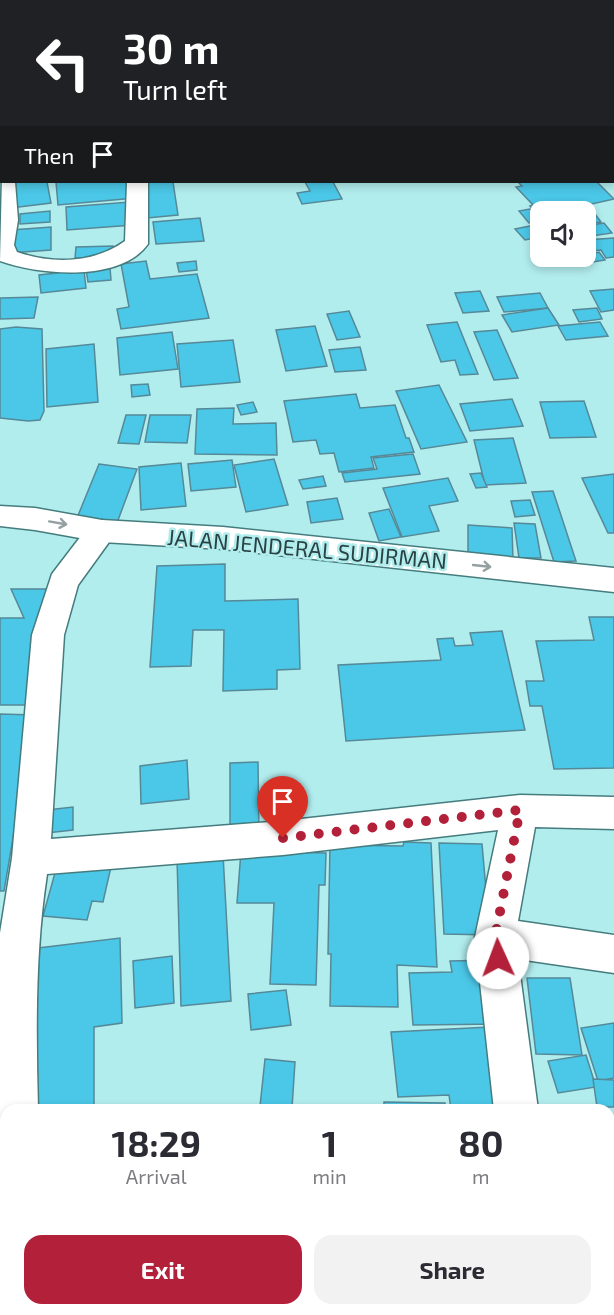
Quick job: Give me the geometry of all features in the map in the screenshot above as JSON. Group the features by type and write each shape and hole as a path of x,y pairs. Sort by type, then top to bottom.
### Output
{"main road":[{"path":"4,183 7,220 2,245 7,256 34,266 56,267 84,265 107,260 136,244 137,183"},
{"name":"JALAN JENDERAL SUDIRMAN","path":"0,516 35,519 102,531 223,538 614,580"},
{"path":"16,1104 15,1001 21,916 31,858 48,635 63,582 102,531"},
{"path":"31,858 283,838 520,810 614,813"},
{"path":"515,1104 495,937 520,810"},
{"path":"495,937 614,954"}],"building":[{"path":"7,183 47,183 51,203 11,208"},
{"path":"56,183 132,183 135,198 58,205"},
{"path":"142,183 173,183 178,215 147,218"},
{"path":"306,183 334,183 342,199 302,204 297,193 310,191"},
{"path":"519,183 598,183 614,199 596,203 596,201 530,202 516,187 522,186"},
{"path":"130,202 133,225 67,230 66,207"},
{"path":"530,209 530,223 529,223 519,211"},
{"path":"50,211 50,222 20,224 20,214"},
{"path":"200,218 204,241 156,244 153,222"},
{"path":"604,223 612,233 596,235 596,224"},
{"path":"530,226 530,239 525,240 515,229"},
{"path":"51,227 51,250 10,253 11,230"},
{"path":"614,238 614,257 606,258 601,250 596,250 596,239"},
{"path":"113,246 112,257 75,258 76,247"},
{"path":"599,252 605,260 596,262 596,253"},
{"path":"146,261 150,279 197,274 209,318 121,329 117,309 129,307 121,264"},
{"path":"196,261 197,270 179,272 177,263"},
{"path":"110,267 111,280 88,282 86,269"},
{"path":"84,270 86,288 41,293 39,275"},
{"path":"614,289 614,310 601,312 590,291"},
{"path":"480,291 489,311 463,313 455,293"},
{"path":"540,293 548,308 504,312 497,297"},
{"path":"38,297 34,318 0,319 0,298"},
{"path":"548,308 559,325 512,332 502,315"},
{"path":"597,308 602,319 579,322 573,310"},
{"path":"349,311 360,337 337,340 327,314"},
{"path":"457,322 478,374 460,375 455,360 441,362 427,325"},
{"path":"600,322 608,336 566,340 558,326"},
{"path":"315,326 327,366 286,371 276,330"},
{"path":"16,327 42,329 44,411 40,420 0,418 0,329"},
{"path":"497,330 518,378 494,380 474,332"},
{"path":"172,332 178,369 120,375 117,338"},
{"path":"233,340 240,382 181,387 177,344"},
{"path":"94,344 98,402 47,407 46,349"},
{"path":"360,347 366,370 335,372 329,350"},
{"path":"148,384 150,395 132,397 131,385"},
{"path":"439,385 467,442 421,449 396,391"},
{"path":"356,394 360,408 395,405 406,438 409,438 414,452 371,457 374,468 339,472 334,453 320,454 316,440 293,442 284,401"},
{"path":"512,399 523,426 470,431 460,404"},
{"path":"584,401 596,437 550,438 540,402"},
{"path":"253,402 257,412 241,415 237,405"},
{"path":"234,408 233,424 276,423 277,455 195,454 197,409"},
{"path":"126,415 146,415 139,444 118,443"},
{"path":"150,415 191,415 187,443 145,442"},
{"path":"513,438 526,483 485,485 474,440"},
{"path":"413,454 420,474 345,482 342,473 377,469 373,458"},
{"path":"274,459 288,505 246,512 234,465"},
{"path":"232,460 236,487 191,491 188,464"},
{"path":"181,463 186,506 141,510 139,467"},
{"path":"99,464 137,469 117,523 77,518"},
{"path":"481,473 487,487 476,488 470,474"},
{"path":"614,474 614,533 608,533 582,478"},
{"path":"323,476 326,486 303,489 299,480"},
{"path":"448,478 458,501 429,506 439,531 402,537 383,488"},
{"path":"553,491 576,561 554,562 532,492"},
{"path":"337,498 343,519 311,523 307,502"},
{"path":"530,500 535,515 515,517 511,501"},
{"path":"389,509 401,537 379,541 369,513"},
{"path":"514,523 535,524 541,558 519,558"},
{"path":"468,525 512,528 513,559 468,555"},
{"path":"225,564 225,601 298,599 300,669 277,670 277,689 223,691 224,630 193,630 191,666 150,667 157,566"},
{"path":"11,589 52,589 29,705 0,705 0,618 24,618"},
{"path":"589,617 614,617 614,768 554,769 542,706 530,706 526,681 544,681 536,641 594,640"},
{"path":"502,631 525,730 346,741 338,665 441,660 437,639 453,638 455,646 473,645 470,633"},
{"path":"0,714 34,715 4,891 0,891"},
{"path":"187,760 189,799 141,804 140,766"},
{"path":"258,762 259,833 230,834 230,763"},
{"path":"73,807 73,830 47,833 47,810"},
{"path":"404,842 431,843 437,967 397,965 398,1007 330,1006 331,954 328,954 330,845 403,846"},
{"path":"439,843 482,844 490,935 444,934"},
{"path":"241,851 326,853 325,885 319,885 316,985 270,984 274,903 237,903"},
{"path":"223,854 231,1001 181,1006 177,858"},
{"path":"58,862 111,867 103,902 92,901 87,920 43,916"},
{"path":"120,938 122,1023 94,1027 94,1104 26,1104 30,949"},
{"path":"172,956 174,1003 135,1008 133,961"},
{"path":"494,960 501,1024 413,1025 409,973 452,972 450,961"},
{"path":"527,978 570,978 582,1055 536,1054"},
{"path":"286,990 291,1025 251,1030 248,994"},
{"path":"614,1023 614,1078 598,1081 581,1028"},
{"path":"490,1027 501,1104 450,1104 449,1095 398,1097 391,1032"},
{"path":"586,1055 596,1087 558,1093 548,1061"},
{"path":"265,1059 295,1062 292,1104 260,1104"},
{"path":"593,1079 614,1080 614,1104 597,1104"},
{"path":"384,1102 445,1103 445,1104 384,1104"}],"route":[{"path":"283,838 520,810 495,937 498,958"}]}
